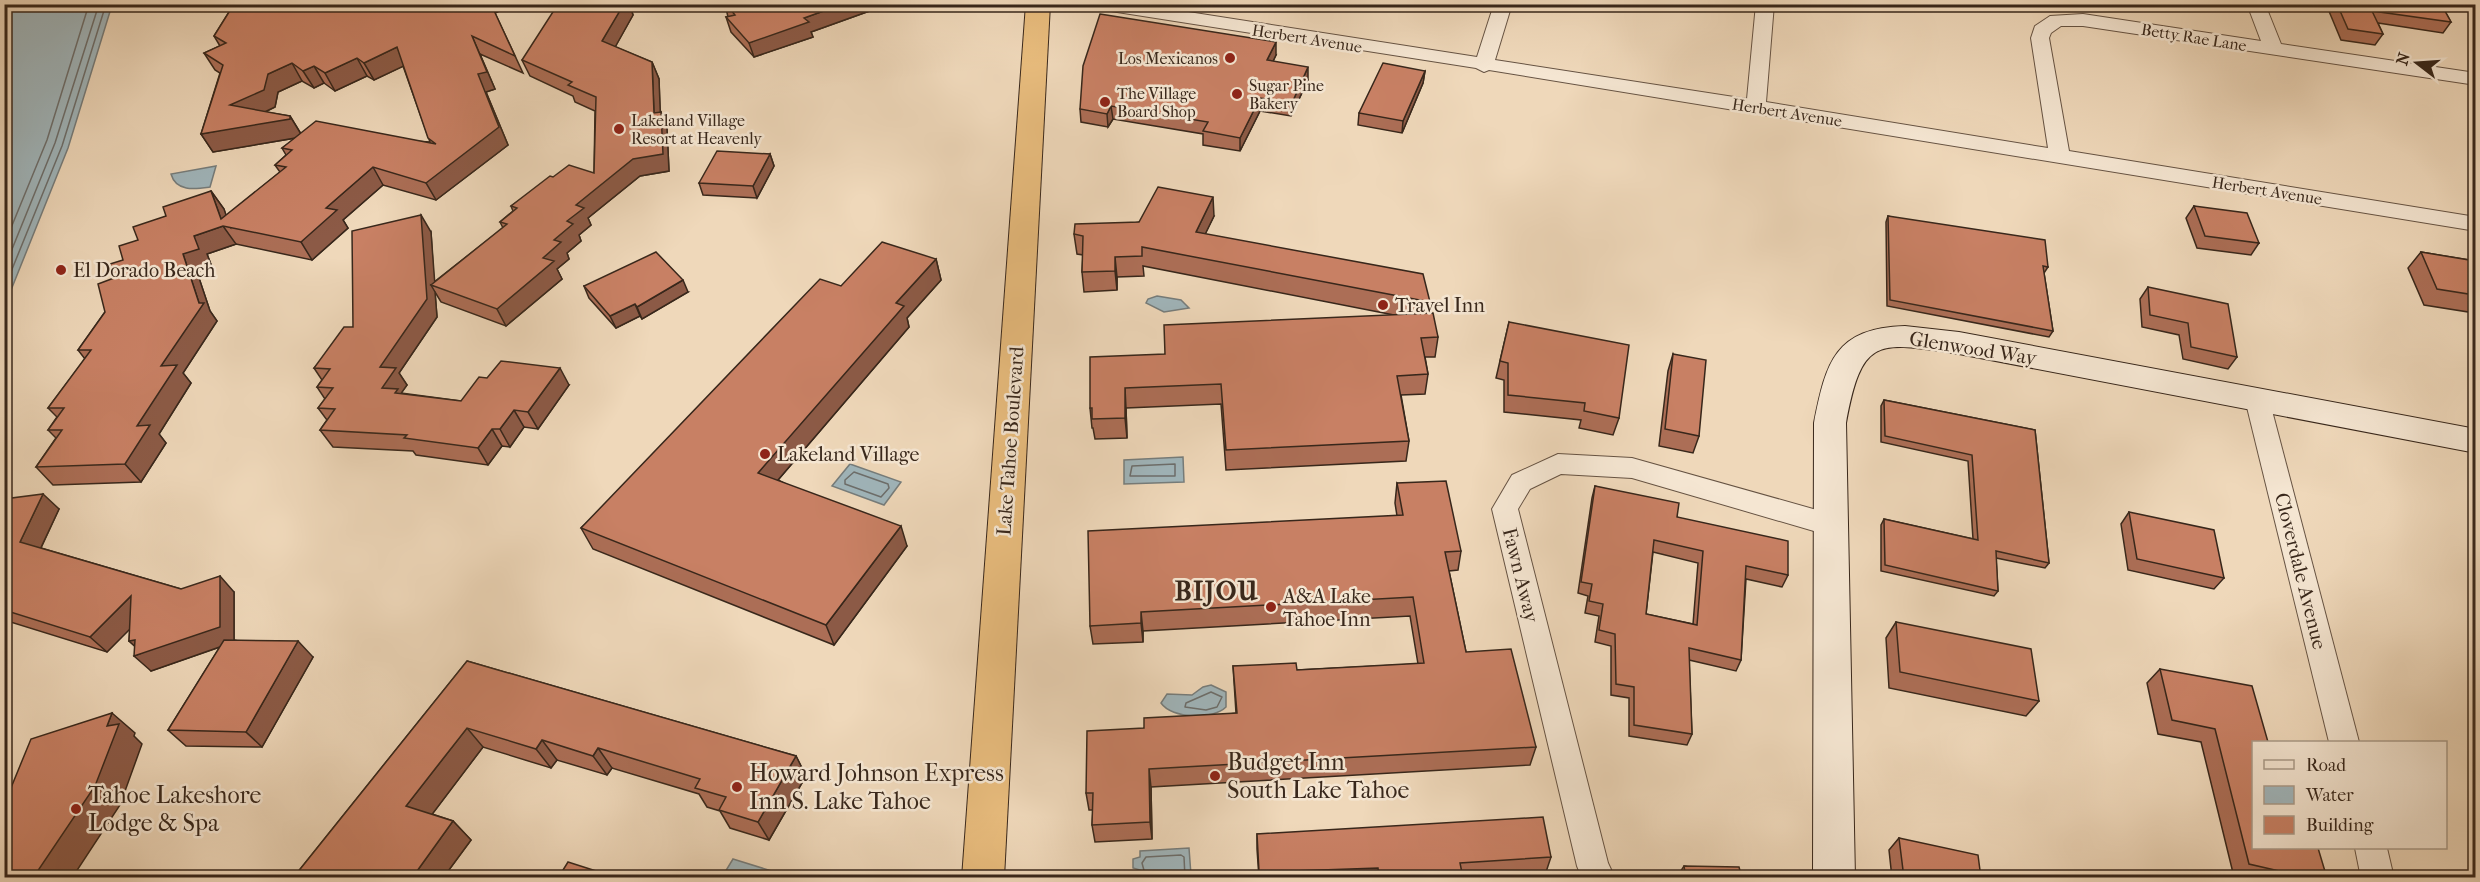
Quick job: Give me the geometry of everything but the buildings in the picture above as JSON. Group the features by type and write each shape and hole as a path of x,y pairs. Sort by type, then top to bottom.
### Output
{"highway":[{"name":"Lake Tahoe Boulevard","path":"983,878 1038,4"}],"street":[{"name":"Herbert Avenue","path":"1098,4 1484,66 1756,106 2475,224"},
{"path":"1484,66 1503,4"},
{"path":"1756,106 1765,4"},
{"path":"2256,4 2274,49"},
{"name":"Betty Rae Lane","path":"2061,156 2040,38 2047,24 2056,20 2083,20 2475,79"},
{"name":"Glenwood Way","path":"1834,878 1830,423 1834,389 1844,366 1858,346 1881,337 1913,336 1959,343 2475,441"},
{"name":"Cloverdale Avenue","path":"2257,399 2344,741"},
{"name":"Fawn Away","path":"1599,878 1593,866 1505,509 1521,482 1558,464 1632,468 1831,525"},
{"path":"2371,849 2378,878"}],"water":[{"path":"5,4 112,5 68,148 5,305"},
{"path":"216,166 210,187 192,189 182,187 173,180 171,174"},
{"path":"1157,296 1181,300 1189,308 1164,312 1146,303 1148,299"},
{"path":"1183,457 1184,482 1124,484 1124,460"},
{"path":"850,464 901,482 884,505 832,486"},
{"path":"1211,685 1226,692 1226,707 1212,714 1183,715 1166,708 1161,703 1167,694 1192,695 1203,687"},
{"path":"1189,848 1191,875 1140,877 1140,870 1133,868 1133,859 1140,857 1140,851"},
{"path":"733,859 791,877 722,877"}],"place":[{"name":"Los Mexicanos","path":"1230,58"},
{"name":"Sugar Pine Bakery","path":"1237,94"},
{"name":"The Village Board Shop","path":"1105,102"},
{"name":"Lakeland Village Resort at Heavenly","path":"619,129"},
{"name":"El Dorado Beach","path":"61,270"},
{"name":"Travel Inn","path":"1383,305"},
{"name":"Lakeland Village","path":"765,454"},
{"name":"A&A Lake Tahoe Inn","path":"1271,607"},
{"name":"Budget Inn South Lake Tahoe","path":"1215,776"},
{"name":"Howard Johnson Express Inn S. Lake Tahoe","path":"737,787"},
{"name":"Tahoe Lakeshore Lodge & Spa","path":"76,809"}],"district":[{"name":"BIJOU","path":"1217,591"}]}
